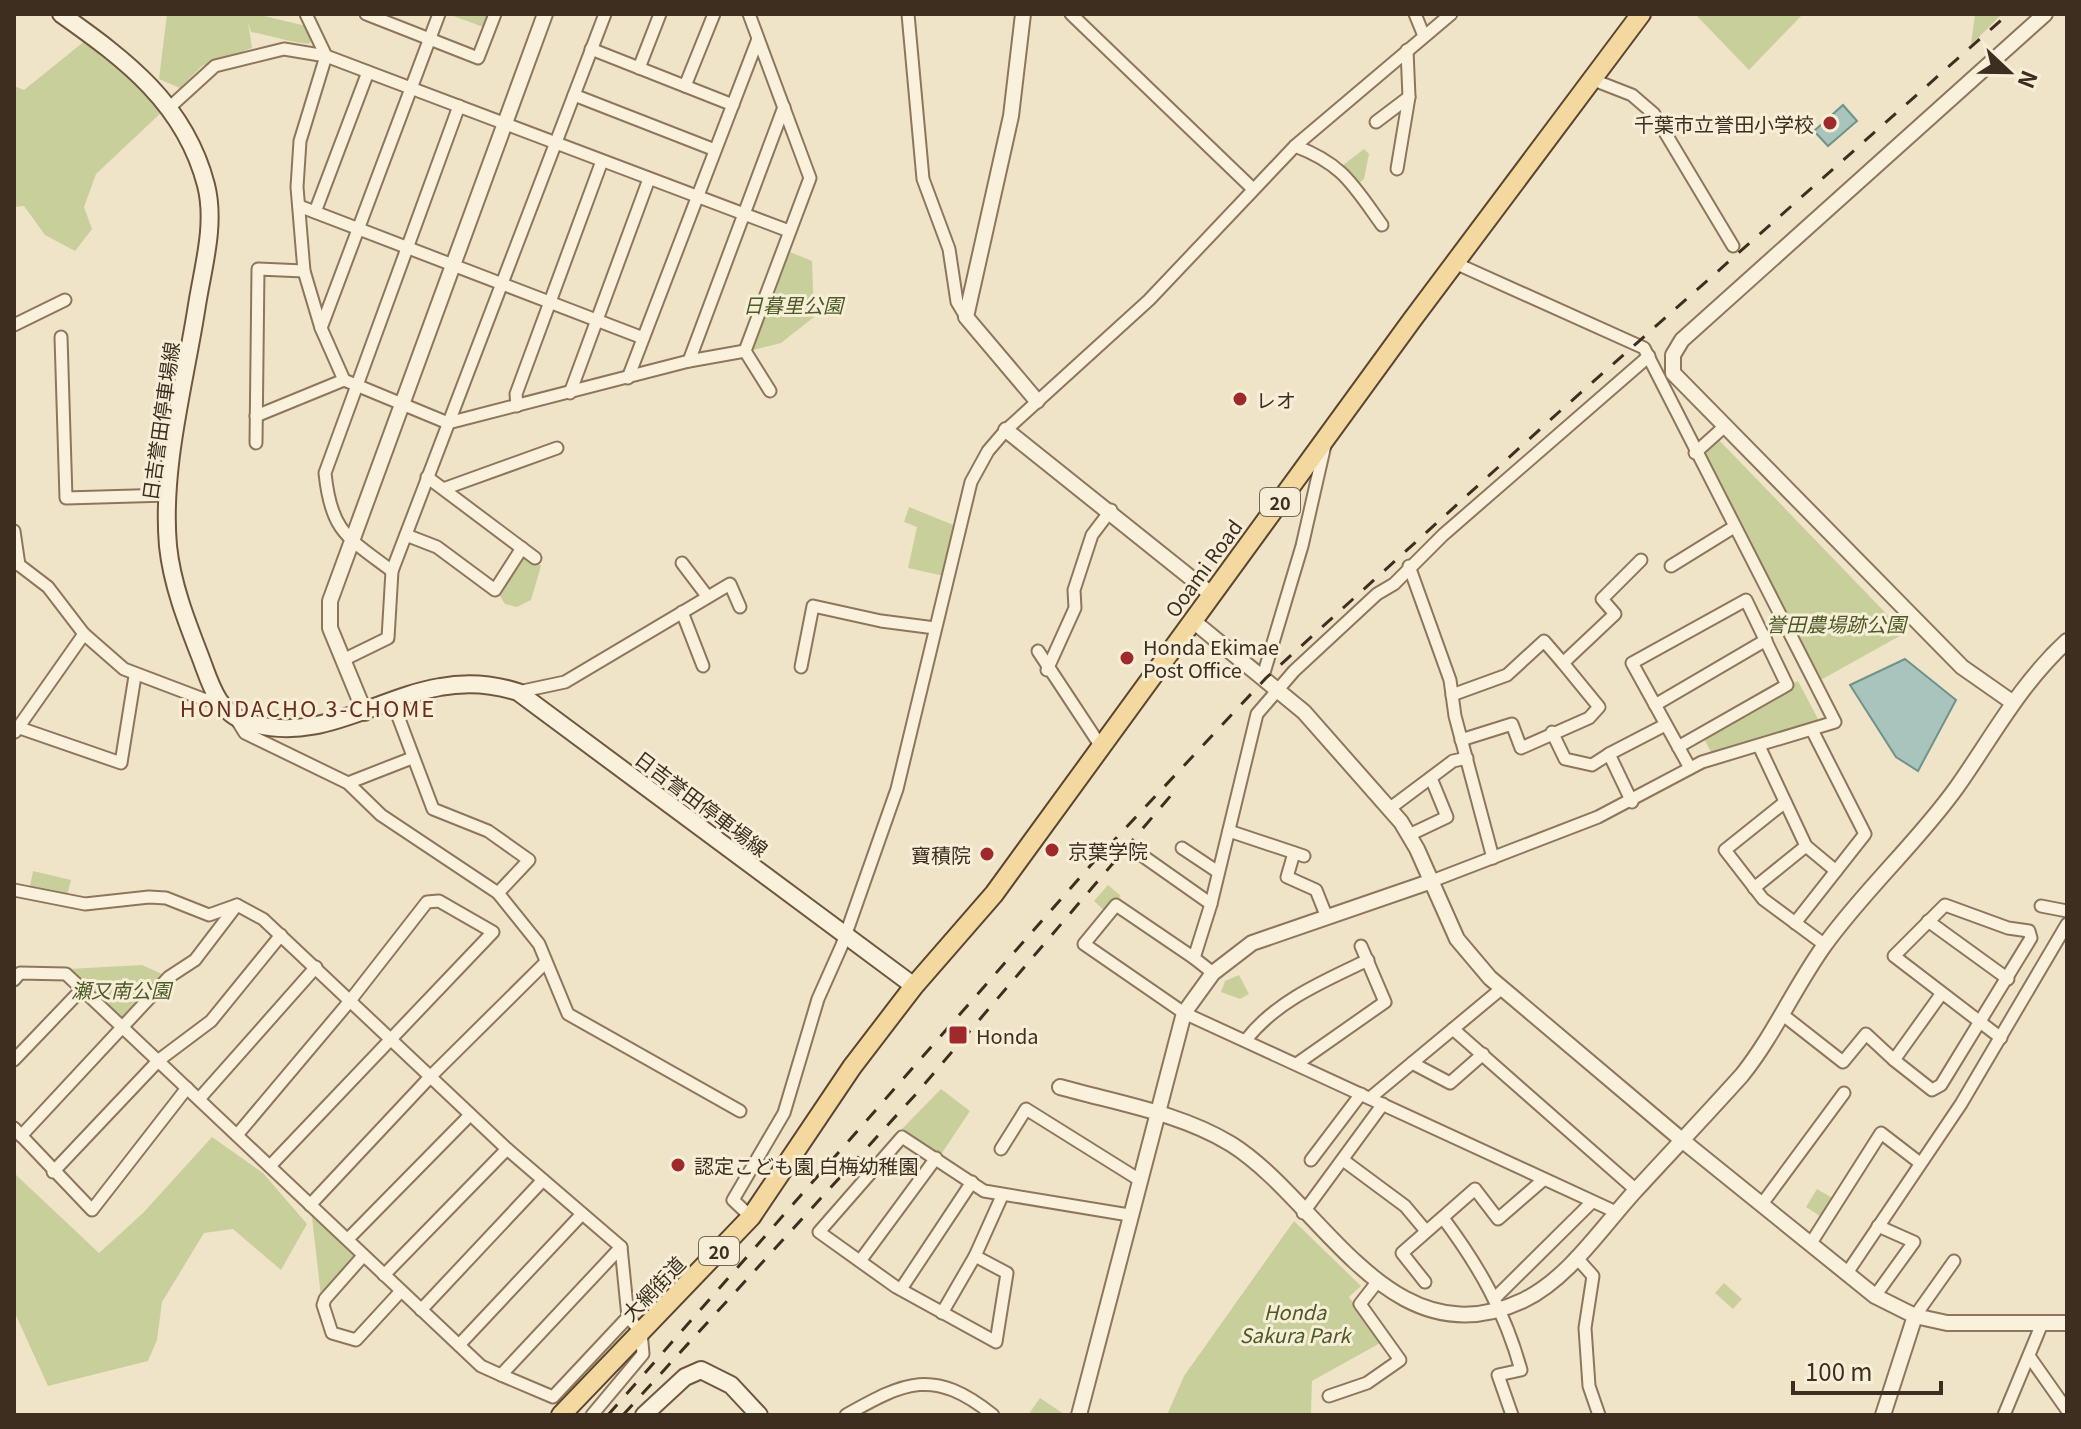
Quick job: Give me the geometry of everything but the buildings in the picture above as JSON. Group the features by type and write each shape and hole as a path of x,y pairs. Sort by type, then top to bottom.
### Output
{"main road":[{"name":"日吉誉田停車場線","path":"61,14 121,57 170,107 196,157 207,189 209,216 168,495 168,549 176,589 218,700 235,717 257,724 291,727 334,723 449,686 485,685 518,692 914,986"},
{"name":"Ooami Road","path":"914,986 994,894 1211,594 1641,14"},
{"name":"大網街道","path":"561,1415 751,1217 852,1067 914,986"},
{"path":"644,1415 685,1377 701,1370 731,1385 759,1415"}],"street":[{"path":"306,14 326,56 300,141 297,164 304,271 321,328 344,380 448,423 689,361 745,351"},
{"path":"366,14 478,58 495,14"},
{"path":"321,328 439,14"},
{"path":"365,713 328,615 350,540 545,14"},
{"path":"343,660 388,638 392,571 605,14"},
{"path":"639,68 660,14"},
{"path":"685,86 714,14"},
{"path":"745,351 810,178 749,14"},
{"path":"908,14 923,179 949,249 957,302 966,317 1037,401"},
{"path":"966,317 1011,116 1023,14"},
{"path":"1071,14 1253,189"},
{"path":"1415,14 1424,36"},
{"path":"751,1217 733,1200 784,1113 818,999 897,789 971,482 988,451 1006,430 1149,300 1295,146 1451,14"},
{"path":"2012,702 1962,667 1673,373 1673,355 1682,340 2045,14"},
{"path":"628,378 758,39"},
{"path":"170,107 215,66 284,49 326,56 789,231"},
{"path":"591,49 733,105"},
{"path":"1397,169 1409,97 1407,50"},
{"path":"315,212 368,72"},
{"path":"1591,79 1632,95 1654,114 1733,246"},
{"path":"574,95 715,150"},
{"path":"1376,122 1409,97"},
{"path":"392,571 343,535 328,502 325,473 459,106"},
{"path":"689,361 784,107"},
{"path":"1295,146 1325,158 1344,174 1382,225"},
{"path":"517,406 516,394 602,161"},
{"path":"570,393 649,179"},
{"path":"299,206 643,338"},
{"path":"1079,1415 1138,1179 1184,1013 1213,973 1252,943 1493,858 1632,802 1690,768 1835,722 1695,453 1649,356 1627,338 1455,263"},
{"path":"256,443 258,269 304,271"},
{"path":"14,325 65,300"},
{"path":"61,337 66,498 168,495"},
{"path":"745,351 770,391"},
{"path":"1194,958 1211,904 1257,714 1294,671 1377,594 1394,584 1409,566 1649,356"},
{"path":"256,416 344,380"},
{"path":"1695,453 1725,426"},
{"path":"1006,430 1111,510 1211,594"},
{"path":"1263,676 1302,546 1325,441"},
{"path":"446,488 557,448"},
{"path":"427,477 446,488 535,558"},
{"path":"1047,670 1075,608 1074,590 1092,535 1111,510"},
{"path":"1671,566 1734,527"},
{"path":"14,531 16,563 48,587 84,634 135,676 203,699 218,700"},
{"path":"406,535 437,547 495,590 522,548"},
{"path":"1563,663 1615,614 1602,599 1641,560"},
{"path":"682,563 707,596"},
{"path":"1409,566 1452,695 1493,858"},
{"path":"518,692 565,682 730,584 740,607"},
{"path":"1678,747 1787,685 1746,600 1632,663 1665,725 1690,768"},
{"path":"801,667 813,606 881,621 935,628"},
{"path":"682,612 703,666"},
{"path":"1192,620 1280,689 1389,809 1409,835 1457,939 1501,989 1875,1296 1915,1316 1963,1324 2041,1326 2067,1323"},
{"path":"84,634 15,730 121,763 135,676"},
{"path":"1655,705 1766,640"},
{"path":"1452,695 1507,675 1544,641 1599,707 1589,718 1521,748 1512,724 1461,740"},
{"path":"1060,1087 1184,1122 1231,1144 1270,1176 1303,1213 1378,1281 1401,1298 1441,1312 1481,1312 1540,1289 1576,1257 1742,1075 1825,945 1948,798 2012,702 2067,641"},
{"path":"1038,651 1047,670 1100,745"},
{"path":"393,703 433,809 488,831 529,860 498,893"},
{"path":"235,717 245,733 262,744 348,783 381,815 498,893 527,926 568,1014 740,1111"},
{"path":"1552,732 1565,759 1592,765 1665,725"},
{"path":"1795,923 1865,834 1812,730"},
{"path":"1759,746 1806,846 1836,871"},
{"path":"1609,754 1632,802"},
{"path":"348,783 412,758"},
{"path":"1389,809 1453,761 1467,758"},
{"path":"1409,835 1447,817 1431,778"},
{"path":"1785,802 1725,850 1754,888 1825,945"},
{"path":"1229,831 1299,854 1287,877 1316,890 1326,915"},
{"path":"1754,888 1806,846"},
{"path":"1182,848 1218,872"},
{"path":"1140,854 1211,904"},
{"path":"14,890 85,904 166,898 209,915 237,905 254,912 281,935 507,1149 621,1247 628,1317 641,1332 643,1354 592,1415"},
{"path":"237,1135 349,1002 427,902 439,901 493,932 270,1166"},
{"path":"187,1088 92,1210 17,1132 169,977 195,960 237,905"},
{"path":"1213,973 1116,905 1084,944 1184,1013 1616,1212"},
{"path":"1783,1015 1843,1062 1866,1034 1932,1090 1941,1085 1982,1023 2031,938 2029,931 2008,928 1945,905 1894,956 1982,1023 2001,1038"},
{"path":"2041,906 2067,911"},
{"path":"1928,921 2008,979"},
{"path":"1847,1273 2001,1038 2067,924"},
{"path":"53,1172 159,1060 211,1021 281,935"},
{"path":"1298,1063 1385,1002 1361,946"},
{"path":"1246,1040 1262,1019 1316,985 1368,960"},
{"path":"310,1205 430,1077 545,963"},
{"path":"199,1099 316,967"},
{"path":"14,980 20,973 66,974 481,1366 553,1397 628,1317"},
{"path":"14,1060 82,989"},
{"path":"1311,1160 1366,1096 1412,1063 1501,989"},
{"path":"1894,1060 1942,993"},
{"path":"1453,1029 1636,1190"},
{"path":"1412,1063 1450,1083 1483,1054"},
{"path":"1762,1204 1844,1093"},
{"path":"1303,1213 1383,1104"},
{"path":"1001,1149 1026,1109 1138,1179"},
{"path":"348,1239 470,1115"},
{"path":"1811,1243 1881,1133 1920,1163"},
{"path":"975,1256 1007,1273 996,1342 901,1289 819,1232 902,1137 972,1182 1002,1196 1129,1215"},
{"path":"384,1275 507,1149"},
{"path":"860,1261 936,1158"},
{"path":"1343,1160 1405,1206 1426,1231"},
{"path":"421,1310 543,1180"},
{"path":"1425,1282 1402,1253 1426,1231 1475,1189 1498,1219 1543,1180"},
{"path":"901,1289 972,1182"},
{"path":"942,1313 975,1256 1002,1196"},
{"path":"1498,1303 1591,1203"},
{"path":"459,1345 582,1214"},
{"path":"1443,1218 1469,1253 1498,1303 1521,1370 1498,1375 1512,1415"},
{"path":"1875,1296 1914,1242 1878,1226"},
{"path":"501,1375 621,1247"},
{"path":"363,1256 325,1299 323,1305 332,1333 356,1340 401,1291"},
{"path":"1576,1257 1593,1276 1585,1328 1589,1386 1599,1415"},
{"path":"1883,1415 1915,1316 1954,1261"},
{"path":"1329,1396 1367,1383 1400,1360 1360,1304 1378,1281"},
{"path":"2004,1415 2041,1326"},
{"path":"2029,1356 2067,1410"},
{"path":"846,1415 894,1388 924,1381 948,1389 993,1415"}],"green space":[{"path":"167,14 256,14 306,26 312,39 309,44 251,32 248,22 252,48 202,66 180,88 159,79"},
{"path":"448,14 491,14 486,28"},
{"path":"1695,14 1803,14 1749,70"},
{"path":"1975,14 2002,14 1971,45"},
{"path":"86,40 164,110 96,174 84,207 92,229 75,251 45,235 24,206 14,207 14,86 24,90"},
{"path":"1364,149 1369,154 1364,179 1356,186 1342,166"},
{"name":"日暮里公園","path":"790,252 812,261 814,317 781,343 753,350"},
{"name":"誉田農場跡公園","path":"1717,438 1905,633 1819,681 1702,452"},
{"path":"909,507 956,526 944,576 908,568 917,527 904,522"},
{"path":"522,554 527,554 541,566 531,600 517,607 505,604 498,593"},
{"path":"1798,681 1819,721 1711,752 1702,735"},
{"path":"33,871 71,880 67,896 30,886"},
{"path":"1108,885 1121,896 1106,912 1094,901"},
{"name":"瀬又南公園","path":"142,965 169,977 121,1020 68,969"},
{"path":"1239,975 1249,994 1240,999 1221,992 1225,981"},
{"path":"941,1089 970,1111 940,1156 902,1129"},
{"path":"212,1137 263,1173 307,1224 281,1270 233,1229 204,1233 162,1302 157,1340 148,1361 48,1386 14,1311 14,1173 99,1253 143,1213"},
{"path":"1817,1189 1834,1199 1823,1218 1806,1207"},
{"path":"312,1217 357,1254 358,1260 321,1297"},
{"name":"Honda Sakura Park","path":"1294,1221 1361,1286 1349,1297 1382,1342 1312,1381 1311,1413 1167,1415 1184,1376"},
{"path":"1724,1283 1742,1299 1733,1309 1715,1293"},
{"path":"1040,1398 1064,1414 1064,1415 1028,1415"}],"water":[{"path":"1843,105 1857,121 1828,146 1814,131"},
{"path":"1905,659 1956,700 1918,771 1896,757 1850,685"}],"railway":[{"path":"608,1415 1090,866 1266,678 1559,412 2008,14"},
{"path":"623,1415 916,1094 1173,793"}],"place":[{"name":"千葉市立誉田小学校","path":"1830,123"},
{"name":"レオ","path":"1240,399"},
{"name":"Honda Ekimae Post Office","path":"1127,658"},
{"name":"京葉学院","path":"1052,850"},
{"name":"寶積院","path":"987,854"},
{"name":"Honda","path":"958,1035"},
{"name":"認定こども園 白梅幼稚園","path":"678,1165"}],"district":[{"name":"HONDACHO 3-CHOME","path":"308,707"}]}
